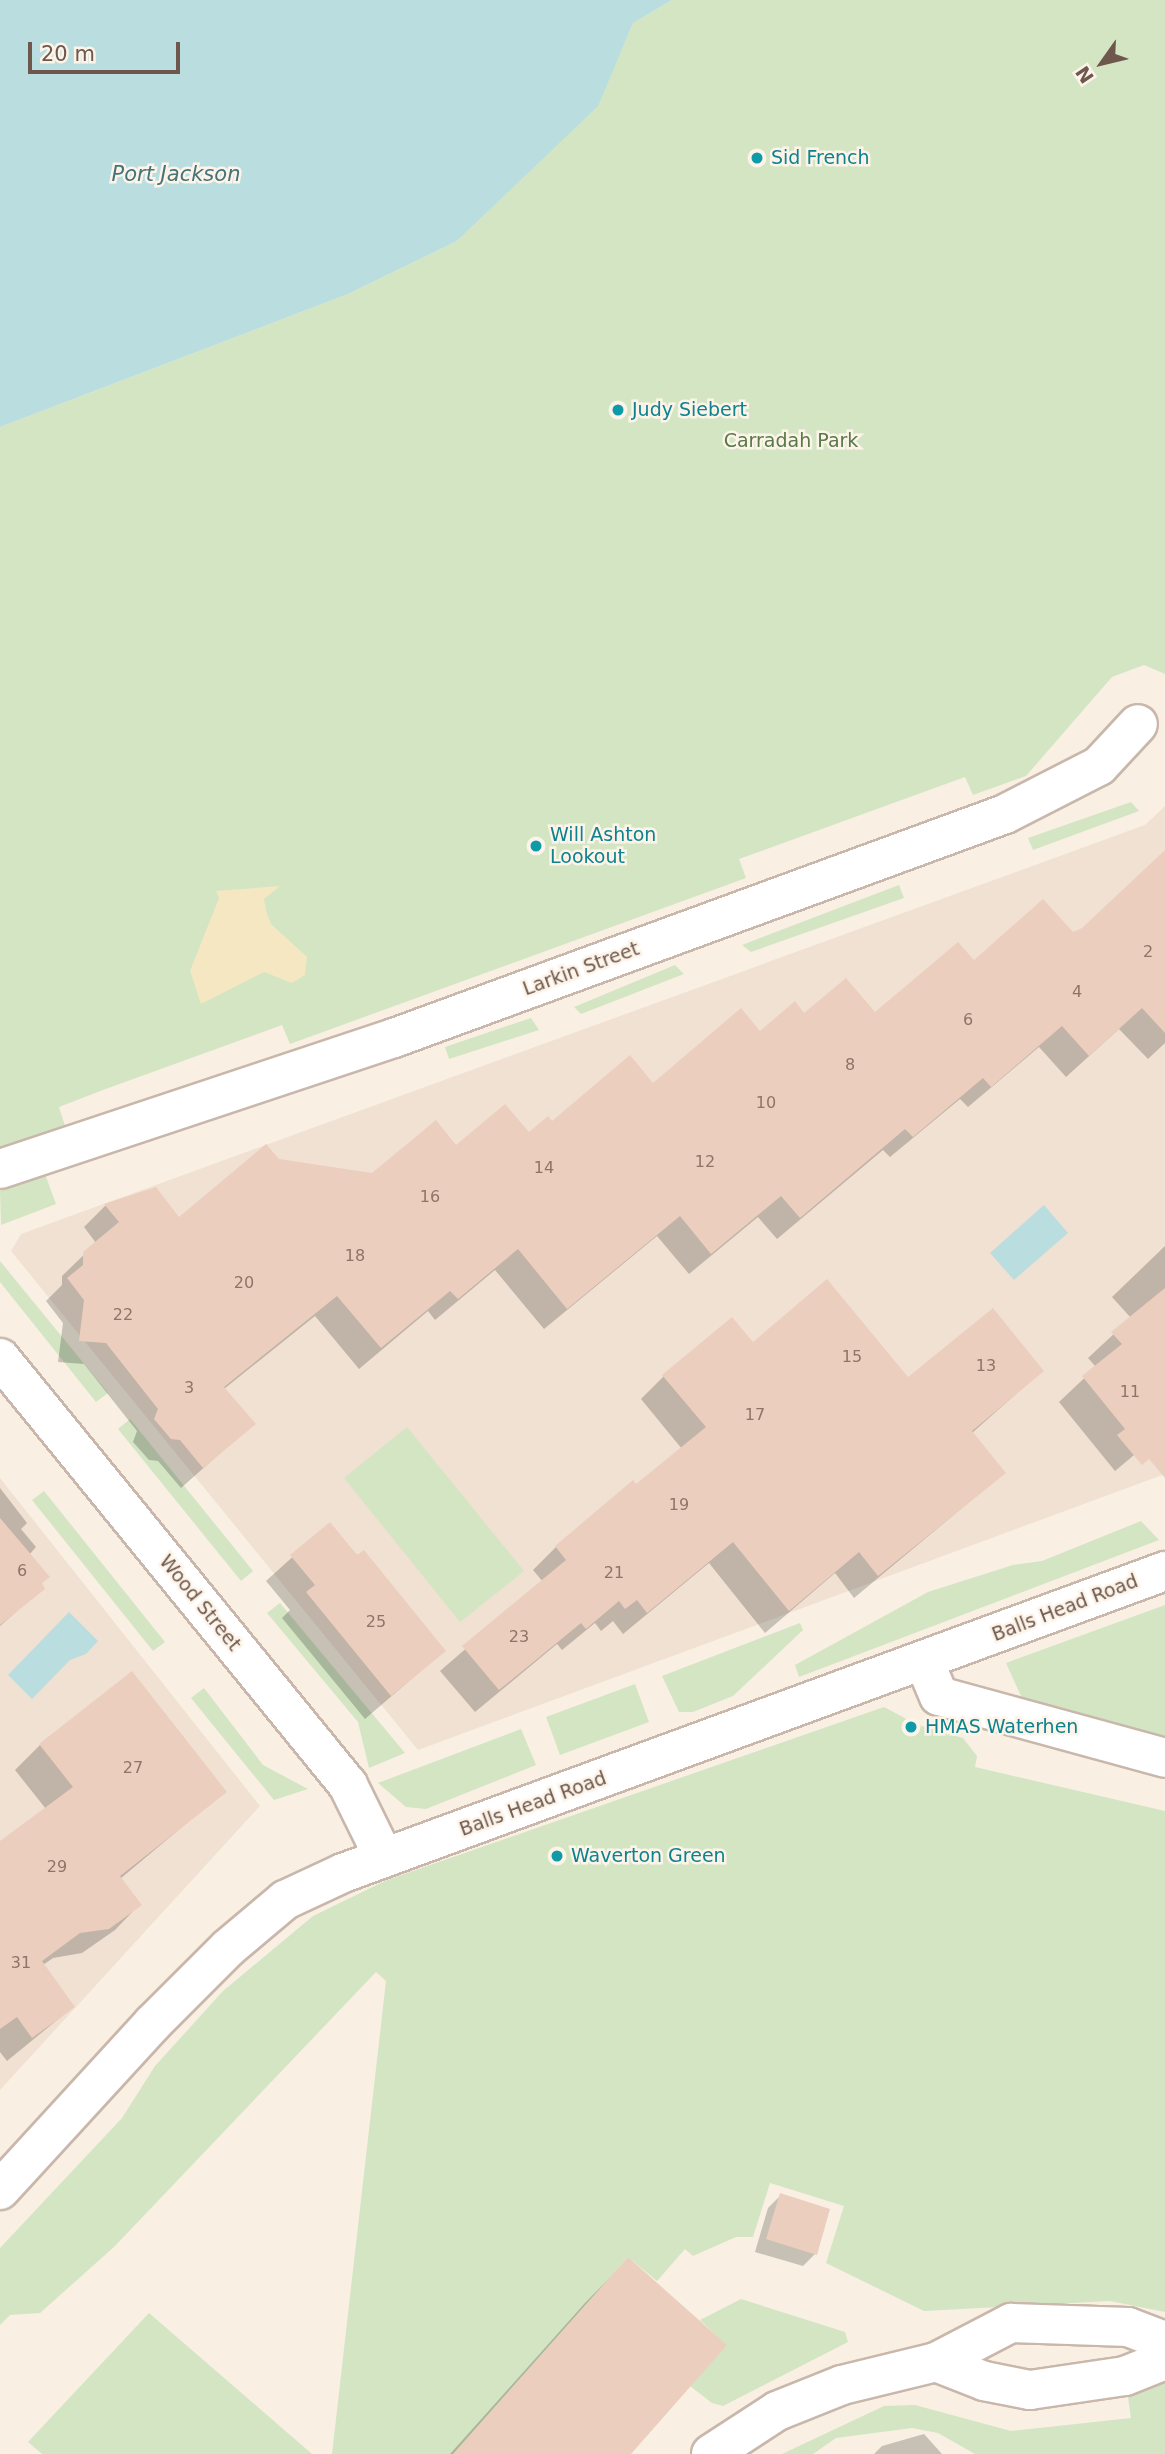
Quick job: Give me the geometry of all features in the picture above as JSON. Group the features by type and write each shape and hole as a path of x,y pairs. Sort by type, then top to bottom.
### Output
{"street":[{"name":"Larkin Street","path":"0,1169 394,1038 1004,814 1098,766 1138,724"},
{"name":"Wood Street","path":"0,1358 348,1785 384,1858"},
{"name":"Balls Head Road","path":"0,2190 152,2024 229,1948 285,1900 384,1858 1165,1571"},
{"path":"924,1661 939,1696 1165,1758"},
{"path":"711,2454 777,2411 842,2385 936,2362 982,2336 1023,2321 1128,2327 1165,2341"},
{"path":"936,2362 984,2381 1030,2390 1125,2376 1165,2360"}],"shaded area":[{"path":"1165,806 1165,1474 418,1750 11,1251 21,1234 1145,825"},
{"path":"0,1478 260,1806 0,2090"}],"green space":[{"name":"Carradah Park","path":"672,0 1165,0 1165,674 1144,665 1112,677 1026,776 973,795 965,777 739,859 746,878 290,1044 282,1025 103,1090 59,1107 65,1126 0,1149 0,427 348,294 457,241 597,106 633,23"},
{"path":"1131,802 1139,811 1033,850 1028,838"},
{"path":"899,885 904,898 751,952 742,945"},
{"path":"675,965 684,974 581,1014 574,1007"},
{"path":"531,1018 539,1030 449,1059 445,1047"},
{"path":"45,1174 56,1204 1,1225 0,1191"},
{"path":"0,1261 108,1393 96,1402 0,1282"},
{"path":"130,1419 253,1571 241,1581 118,1429"},
{"path":"407,1427 524,1571 460,1622 344,1478"},
{"path":"44,1491 165,1642 153,1651 32,1500"},
{"path":"1141,1521 1159,1540 799,1677 795,1665 928,1592 1013,1565 1042,1561"},
{"path":"280,1603 405,1753 369,1768 358,1722 267,1613"},
{"path":"1165,1605 1165,1739 1026,1707 1006,1663"},
{"path":"800,1623 803,1630 733,1696 693,1712 679,1712 662,1676"},
{"path":"635,1684 649,1722 560,1755 546,1717"},
{"path":"204,1688 263,1765 308,1789 274,1800 191,1698"},
{"path":"884,1707 918,1725 963,1738 977,1756 975,1767 1165,1811 1165,2312 1110,2301 924,2311 826,2263 844,2206 770,2183 753,2237 736,2237 693,2256 685,2249 657,2281 628,2257 453,2454 332,2454 386,1981 376,1972 114,2247 40,2313 10,2315 0,2325 0,2248 122,2118 155,2066 223,1991 313,1916 387,1880"},
{"path":"521,1729 536,1765 426,1809 406,1807 378,1783"},
{"path":"741,2299 845,2332 848,2342 723,2406 712,2403 690,2386 726,2345 700,2320"},
{"path":"149,2313 312,2454 42,2454 28,2442"},
{"path":"1165,2379 1165,2454 975,2454 938,2433 912,2428 836,2438 813,2454 782,2454 884,2406 915,2405 1011,2431 1131,2418 1127,2390"}],"sand":[{"path":"280,886 264,899 267,914 271,924 307,957 305,975 292,983 264,972 201,1004 190,971 219,898 216,891"}],"water":[{"name":"Port Jackson","path":"0,0 672,0 633,23 598,106 457,241 348,294 0,427"},
{"path":"1044,1205 1068,1233 1014,1280 990,1253"},
{"path":"69,1612 98,1641 86,1654 70,1660 32,1699 8,1675"}],"building":[{"path":"1165,850 1165,1033 1142,1008 1089,1056 1062,1026 991,1087 983,1078 913,1137 905,1129 800,1218 781,1196 711,1254 680,1216 567,1309 518,1249 458,1299 450,1291 381,1348 337,1296 224,1387 256,1424 203,1468 180,1440 171,1439 154,1419 158,1409 106,1343 79,1341 84,1300 67,1278 83,1265 83,1252 119,1222 104,1204 156,1187 179,1217 266,1144 279,1159 372,1173 436,1120 456,1145 505,1104 529,1132 548,1116 552,1121 630,1055 653,1083 741,1008 760,1031 795,1001 804,1013 846,978 875,1012 958,942 974,960 1043,899 1073,932 1082,928"},
{"path":"827,1279 908,1377 993,1308 1044,1371 972,1431 1006,1473 878,1576 859,1552 789,1611 733,1542 647,1613 637,1600 625,1609 619,1601 586,1629 581,1623 499,1690 462,1646 566,1560 555,1546 633,1480 636,1484 706,1427 662,1375 732,1317 753,1342"},
{"path":"1165,1288 1165,1478 1149,1459 1142,1465 1117,1435 1125,1429 1082,1376 1122,1344 1111,1332"},
{"path":"0,1518 50,1577 42,1583 45,1589 0,1625"},
{"path":"330,1522 357,1555 364,1550 446,1651 391,1696 306,1592 315,1585 290,1555"},
{"path":"132,1671 227,1792 120,1876 142,1905 109,1929 80,1933 42,1961 75,2007 32,2038 17,2017 0,2029 0,1841 73,1787 39,1744"},
{"path":"780,2193 830,2209 817,2255 766,2239"},
{"path":"628,2257 727,2345 631,2454 453,2454"}],"place":[{"name":"Sid French","path":"757,158"},
{"name":"Judy Siebert","path":"618,410"},
{"name":"Will Ashton Lookout","path":"536,846"},
{"name":"HMAS Waterhen","path":"911,1727"},
{"name":"Waverton Green","path":"557,1856"}]}
